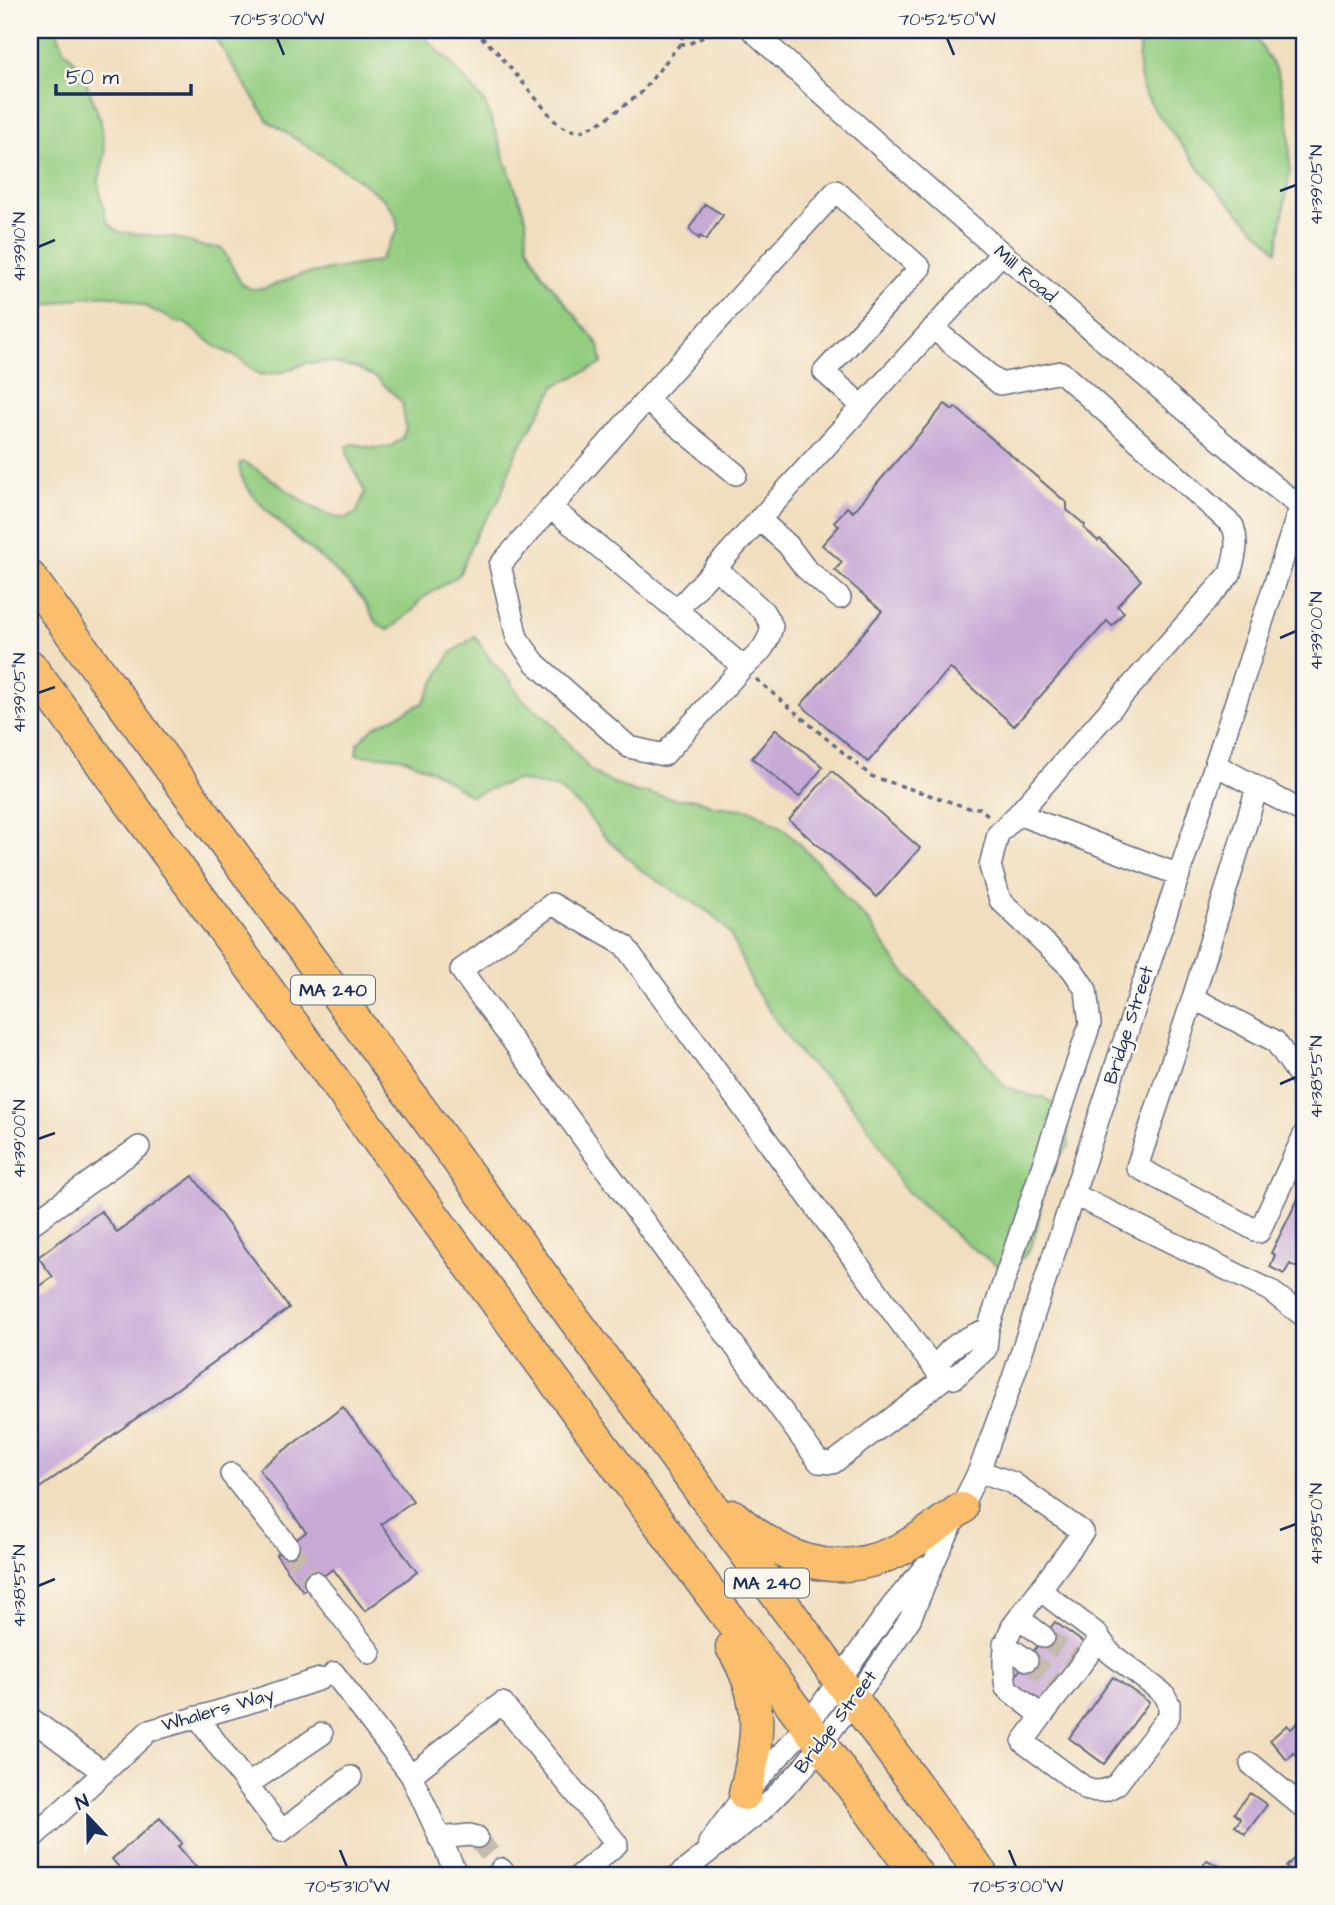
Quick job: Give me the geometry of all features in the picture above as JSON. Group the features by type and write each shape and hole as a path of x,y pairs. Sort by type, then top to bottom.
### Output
{"highway":[{"name":"MA 240","path":"30,577 982,1875"},
{"name":"MA 240","path":"30,666 917,1875"},
{"path":"695,1484 766,1543 794,1558 825,1564 845,1565 883,1557 917,1539 961,1508"},
{"path":"646,1505 750,1679 757,1721 745,1794"}],"street":[{"name":"Mill Road","path":"752,30 1001,254 1304,503"},
{"path":"715,567 763,611 772,625 769,641 664,755 629,747 535,663 517,638 500,565 836,191 920,268 824,372 862,406"},
{"path":"677,610 1001,254"},
{"path":"933,328 1000,384 1060,372 1226,517 1238,540 1230,574 998,834 990,866 1000,900 1072,969 1086,990 1090,1024 989,1325 942,1355 936,1370 941,1381 834,1463 819,1462 461,971 552,904 624,945 936,1370"},
{"path":"646,400 736,474"},
{"name":"Bridge Street","path":"687,1868 745,1794 815,1734 846,1692 910,1619 938,1553 979,1471 1027,1335 1304,503"},
{"path":"550,507 743,667"},
{"path":"759,519 788,545 805,568 840,598"},
{"path":"1216,765 1305,813"},
{"path":"1257,788 1193,998 1137,1167 1259,1232 1305,1133"},
{"path":"1011,821 1179,875"},
{"path":"1193,998 1275,1041 1305,1084"},
{"path":"30,1225 139,1147"},
{"path":"1073,1194 1269,1290 1305,1317"},
{"path":"989,1325 1027,1335"},
{"path":"979,1471 1013,1483 1083,1532 1019,1618 1004,1644 1003,1669 1006,1688 1042,1716"},
{"path":"231,1474 288,1546"},
{"path":"315,1582 370,1653"},
{"path":"1040,1590 1096,1633 1110,1653 1164,1693 1169,1704 1169,1716 1117,1784 1108,1790 1097,1792 1088,1790 1023,1742 1042,1716 1059,1685 1077,1661 1100,1639"},
{"path":"1019,1618 1044,1637"},
{"path":"1004,1644 1027,1660"},
{"name":"Whalers Way","path":"30,1840 149,1731 244,1704 327,1676 411,1775"},
{"path":"457,1875 411,1775 502,1703 617,1844 580,1875"},
{"path":"197,1717 282,1831 351,1777"},
{"path":"30,1718 103,1772"},
{"path":"247,1785 323,1734"},
{"name":"Bridge Street","path":"687,1868 762,1810 804,1767 815,1734"},
{"path":"1251,1764 1302,1800"},
{"path":"439,1838 470,1835 477,1837"}],"path":[{"path":"474,30 501,57 555,121 568,130 582,131 603,121 640,94 680,44 684,30"},
{"path":"680,44 690,44 717,30"},
{"path":"743,667 871,776 969,807 980,808 1011,821"}],"green space":[{"path":"30,30 57,30 64,50 81,68 101,122 105,155 98,184 107,222 119,232 176,238 205,247 222,248 241,283 251,289 265,288 300,275 379,261 398,230 396,216 386,201 355,177 268,121 210,30 417,30 451,63 485,103 526,218 527,244 542,274 599,345 602,364 556,385 516,453 499,500 477,532 459,575 420,600 414,609 392,628 388,630 378,624 361,597 261,504 248,489 241,475 240,463 254,467 322,512 345,518 356,514 365,492 348,457 347,447 353,444 376,448 391,446 402,439 406,428 402,402 377,378 356,368 330,362 306,363 283,372 260,375 183,322 179,323 129,300 112,296 93,296 30,310"},
{"path":"1143,30 1251,30 1278,73 1289,122 1290,171 1277,251 1214,187 1154,109 1142,88 1138,60"},
{"path":"475,636 521,698 550,721 589,769 602,778 636,793 695,799 713,806 752,810 783,828 824,869 847,900 869,922 898,965 934,1007 970,1041 1004,1086 1031,1096 1043,1097 1057,1107 1067,1129 1069,1146 1046,1167 1034,1236 1031,1246 1021,1259 1004,1271 960,1239 900,1184 863,1119 837,1088 804,1059 754,988 730,933 710,913 642,871 602,834 582,808 557,788 516,780 471,796 433,771 400,757 356,755 358,743 374,727 423,703 450,654"}],"building":[{"path":"705,204 723,215 706,240 700,236 699,239 689,229"},
{"path":"945,404 953,410 955,407 1067,503 1067,510 1085,525 1084,528 1098,541 1100,539 1141,580 1117,606 1124,612 1112,626 1107,621 1014,726 950,668 868,762 801,705 882,611 835,570 842,562 822,545 839,526 834,522 847,507 853,512"},
{"path":"776,729 823,767 799,797 752,758"},
{"path":"832,771 920,848 877,897 789,820"},
{"path":"193,1176 289,1308 30,1495 30,1293 53,1277 38,1257 101,1211 117,1232"},
{"path":"1305,1185 1305,1272 1290,1264 1284,1274 1270,1267 1275,1255 1271,1253"},
{"path":"343,1407 413,1501 381,1524 417,1572 365,1611 333,1569 303,1591 276,1555 306,1532 259,1469"},
{"path":"1055,1622 1084,1643 1040,1704 1011,1682"},
{"path":"1113,1677 1149,1702 1104,1764 1069,1738"},
{"path":"1305,1716 1305,1751 1298,1757 1294,1753 1287,1760 1270,1740 1287,1725 1291,1729"},
{"path":"1250,1793 1267,1805 1245,1834 1235,1826 1241,1819 1234,1813"},
{"path":"160,1818 182,1843 178,1846 199,1871 194,1875 125,1875 112,1859"},
{"path":"1296,1856 1301,1861 1305,1856 1305,1875 1289,1875 1286,1872 1286,1867"},
{"path":"1207,1860 1219,1866 1215,1875 1201,1869"}],"tunnel":[{"path":"288,1546 315,1582"},
{"path":"1044,1637 1073,1658"},
{"path":"1027,1660 1056,1682"},
{"path":"477,1837 501,1869"}]}
